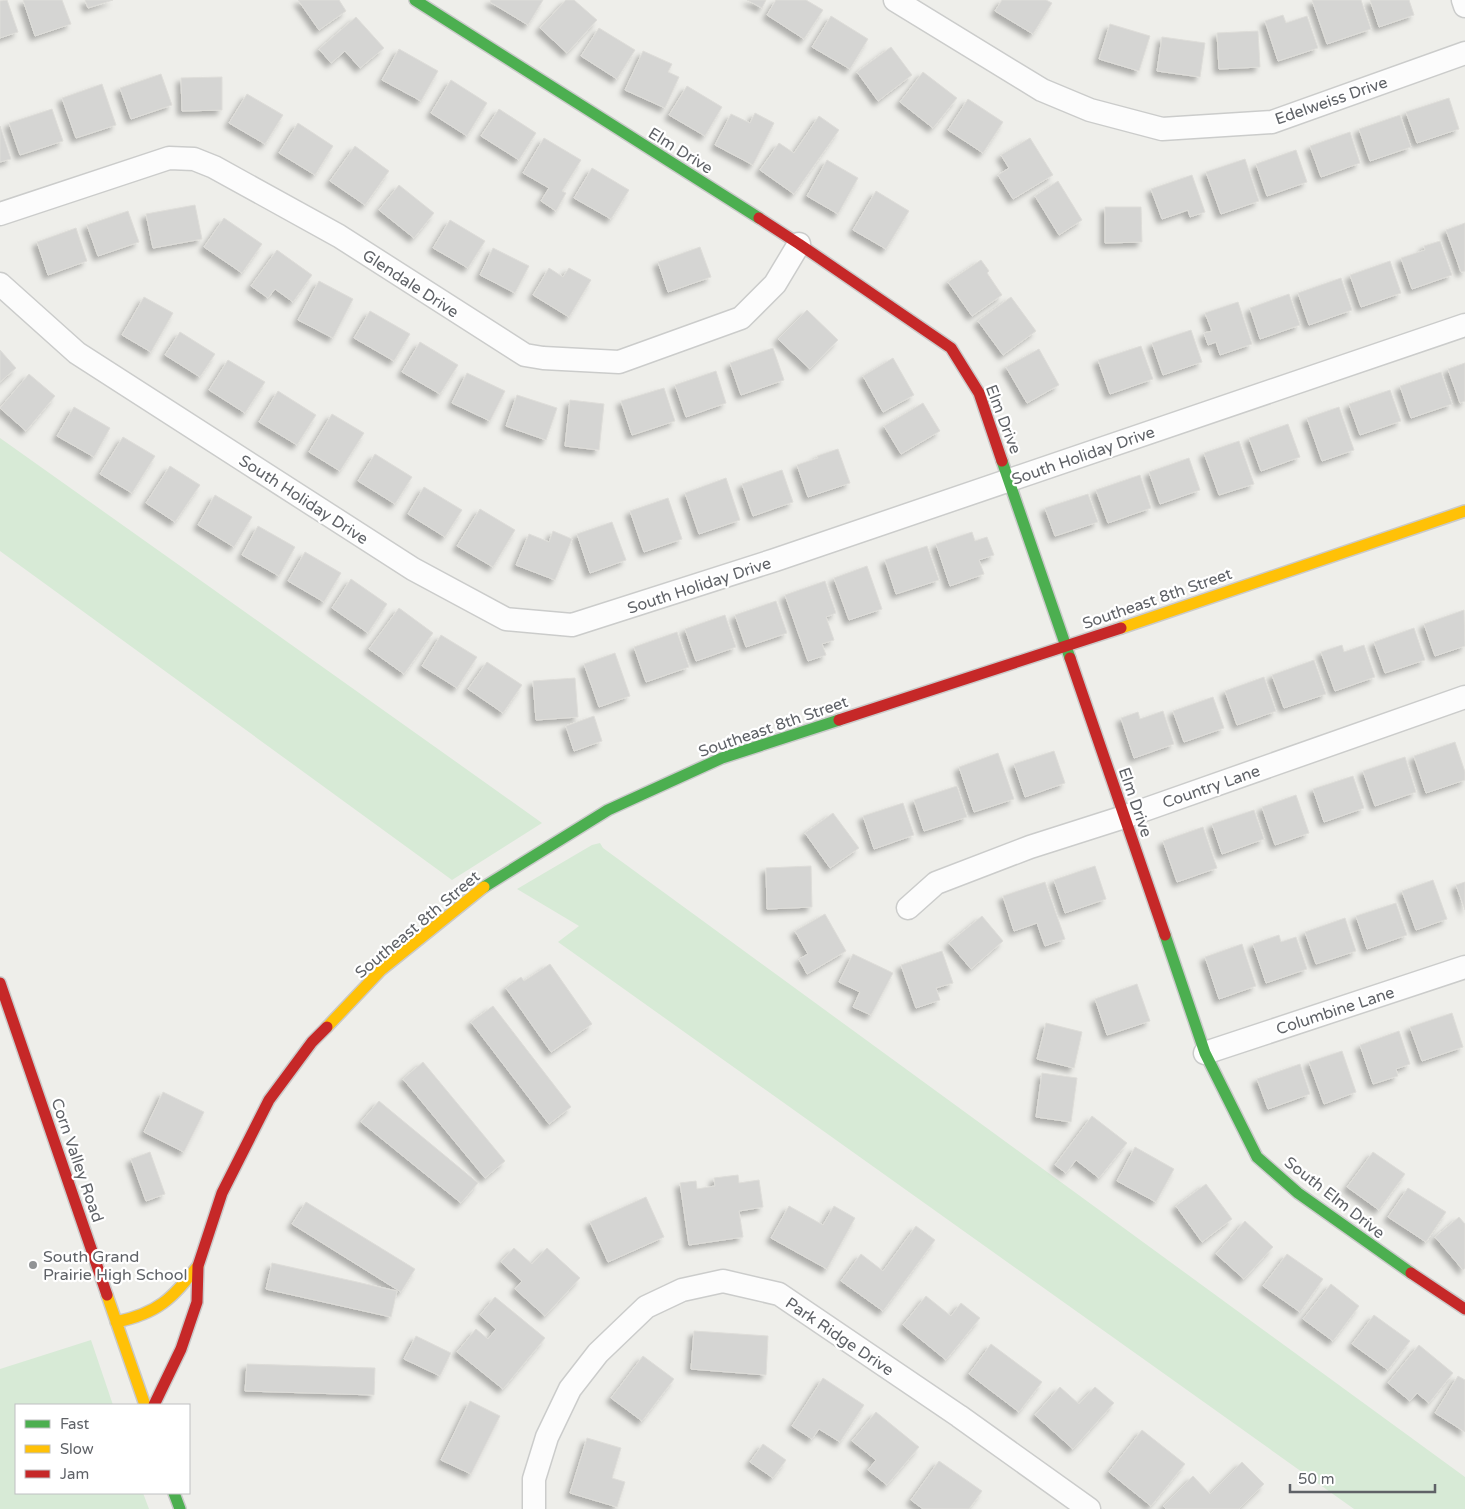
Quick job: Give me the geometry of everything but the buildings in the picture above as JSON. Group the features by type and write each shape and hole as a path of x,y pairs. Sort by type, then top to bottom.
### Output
{"street":[{"name":"Elm Drive","path":"415,0 799,244 951,348 979,393 1205,1053"},
{"name":"Edelweiss Drive","path":"895,0 1042,90 1090,110 1162,129 1272,122 1465,53"},
{"path":"1463,0 1465,6"},
{"name":"Glendale Drive","path":"0,214 168,158 194,159 214,167 338,236 525,355 543,358 619,362 741,318 775,284 799,244"},
{"name":"South Holiday Drive","path":"0,284 77,353 414,569 506,619 572,625 776,560 1465,324"},
{"name":"Southeast 8th Street","path":"154,1404 181,1349 197,1302 198,1266 222,1193 269,1100 312,1042 381,970 476,892 534,854 608,810 722,758 1066,647 1465,511"},
{"name":"Country Lane","path":"908,908 936,883 1030,847 1124,817 1465,697"},
{"name":"Columbine Lane","path":"1205,1053 1465,966"},
{"name":"Corn Valley Road","path":"0,983 144,1404"},
{"name":"South Elm Drive","path":"1205,1053 1257,1157 1298,1193 1381,1253 1465,1309"},
{"name":"Southeast 8th Street","path":"116,1322 138,1317 158,1308 198,1266"},
{"name":"Park Ridge Drive","path":"534,1509 534,1479 547,1437 570,1389 598,1353 646,1307 682,1290 723,1281 779,1294 959,1416 1089,1509"},
{"path":"174,1494 180,1509"}],"green space":[{"path":"0,438 542,823 452,880 0,551"},
{"path":"600,843 603,848 1465,1477 1465,1509 1354,1509 558,942 579,926 517,889 592,845"},
{"path":"91,1340 113,1404 15,1404 15,1494 143,1494 149,1509 0,1509 0,1369"}],"traffic: fast":[{"path":"415,0 759,218"},
{"path":"1002,461 1070,658"},
{"path":"484,887 608,810 722,758 839,720"},
{"path":"1165,935 1205,1053 1257,1157 1298,1193 1411,1273"},
{"path":"174,1494 180,1509"}],"traffic: slow":[{"path":"1121,628 1465,511"},
{"path":"327,1027 381,970 484,887"},
{"path":"116,1322 143,1314 163,1303 172,1296 198,1266"},
{"path":"107,1295 145,1404"}],"traffic: jam":[{"path":"759,218 951,348 979,393 1002,461"},
{"path":"839,720 1121,628"},
{"path":"1070,658 1165,935"},
{"path":"0,983 107,1295"},
{"path":"154,1404 181,1349 197,1302 198,1266 222,1193 269,1100 312,1042 327,1027"},
{"path":"1411,1273 1465,1309"}],"place":[{"name":"South Grand Prairie High School","path":"33,1265"}]}
